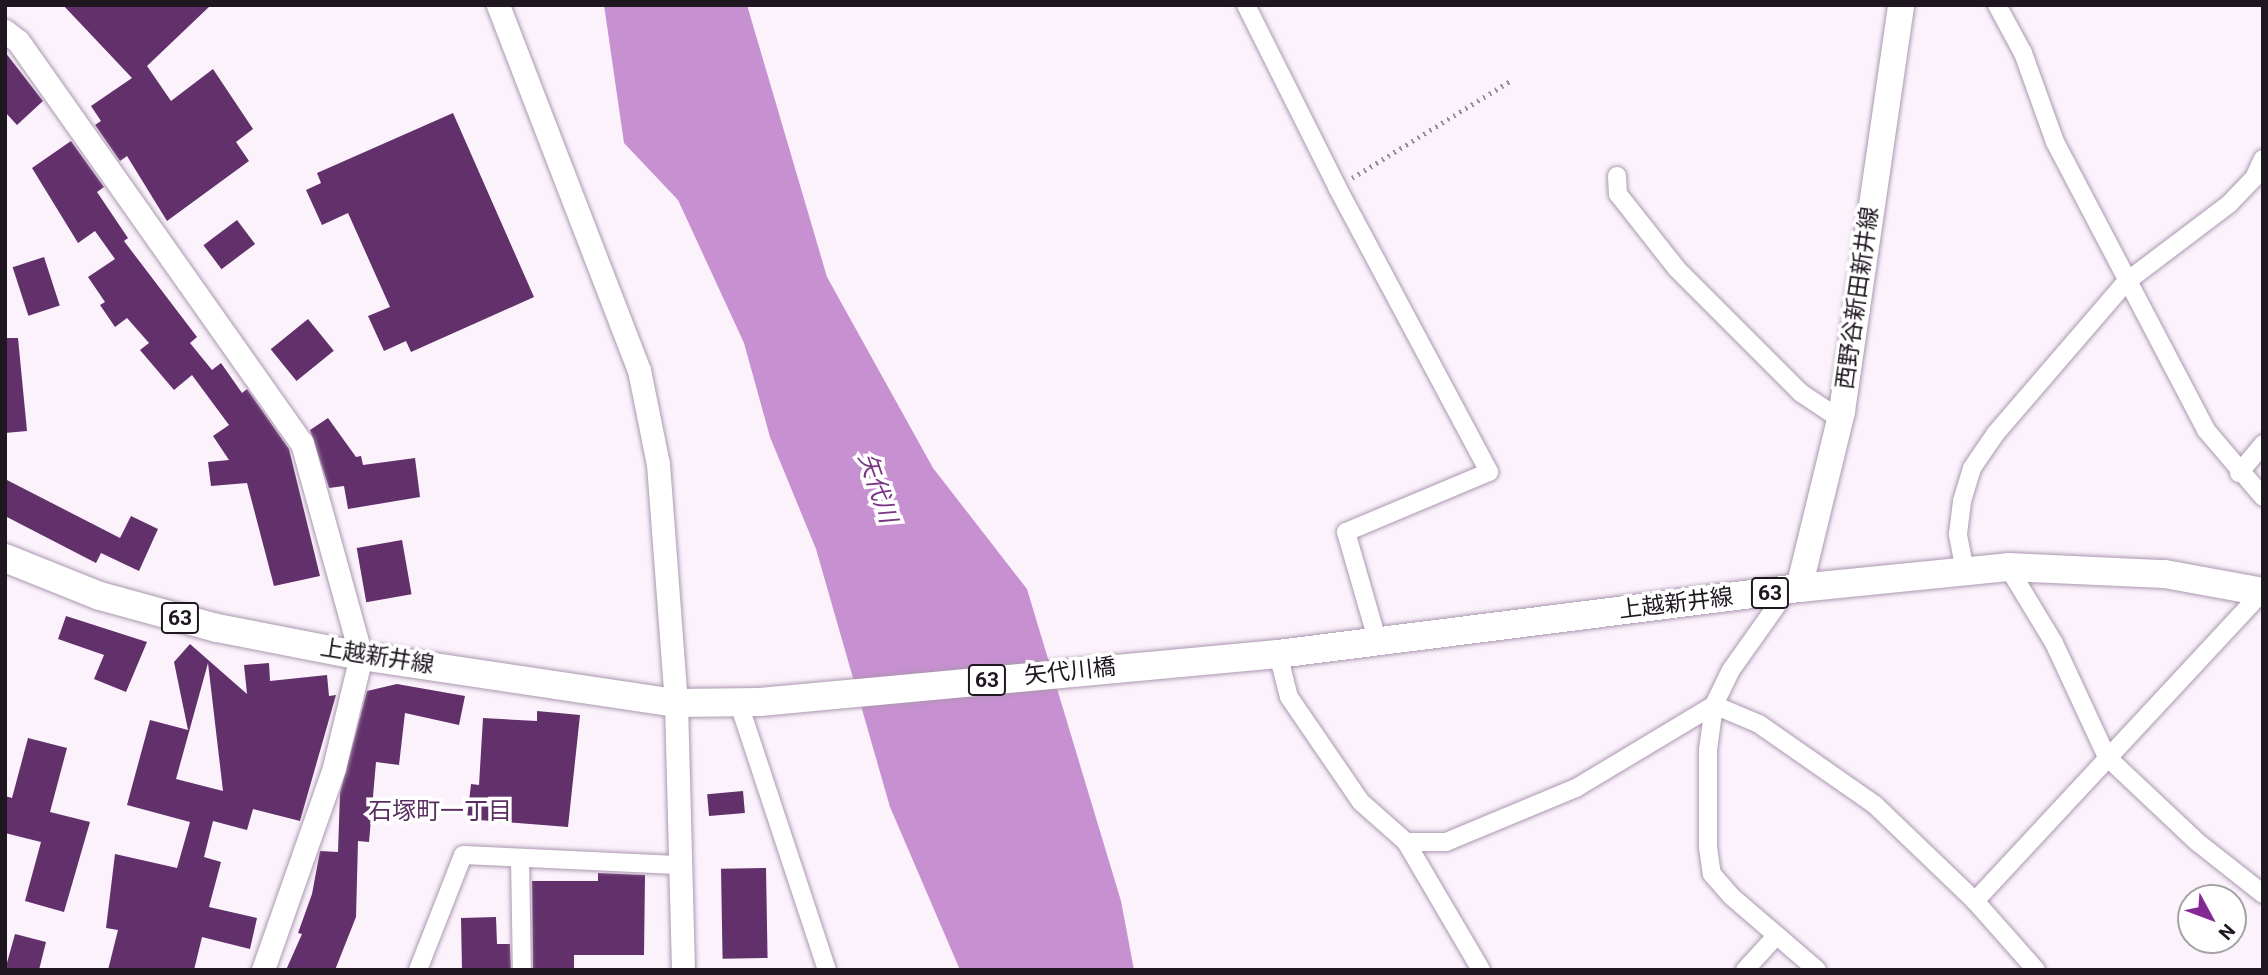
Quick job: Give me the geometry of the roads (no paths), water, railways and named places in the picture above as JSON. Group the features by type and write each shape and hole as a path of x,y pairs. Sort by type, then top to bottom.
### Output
{"main road":[{"name":"西野谷新田新井線","path":"1793,589 1840,419 1901,5"},
{"name":"上越新井線","path":"5,558 100,596 191,621 361,656 676,703 749,703"},
{"name":"上越新井線","path":"1214,658 1378,643 1793,589 2008,567 2165,574 2262,592"},
{"name":"矢代川橋","path":"749,703 1214,658"}],"street":[{"path":"498,5 639,370 658,464 676,703 678,864 683,970"},
{"path":"1246,5 1337,187 1489,472 1346,532 1378,643"},
{"path":"1997,5 2022,53 2055,142 2126,282 2206,430 2239,473 2263,497"},
{"path":"5,30 18,41 302,443 361,656 334,768 263,970"},
{"path":"1965,571 1958,534 1972,468 1996,433 2126,282 2229,204 2254,178 2263,159"},
{"path":"1617,176 1618,194 1677,269 1801,393 1840,419"},
{"path":"2239,473 2263,444"},
{"path":"2008,567 2054,643 2107,757 2196,841 2263,894"},
{"path":"1793,589 1731,670 1714,705 1707,804 1712,874 1817,970"},
{"path":"1975,901 2262,592"},
{"path":"1278,654 1297,708 1361,802 1406,842 1481,970"},
{"path":"749,703 827,970"},
{"path":"1406,842 1446,842 1576,788 1714,705"},
{"path":"1714,705 1759,724 1865,798 1975,901 2036,970"},
{"path":"418,970 463,855 520,860 678,864"},
{"path":"520,860 522,970"},
{"path":"1745,970 1777,935"}],"water":[{"name":"矢代川","path":"604,5 747,5 827,277 933,468 1027,589 1121,901 1134,970 960,970 890,807 816,549 770,437 744,343 678,200 624,143"}],"district":[{"name":"石塚町一丁目","path":"440,812"}]}
